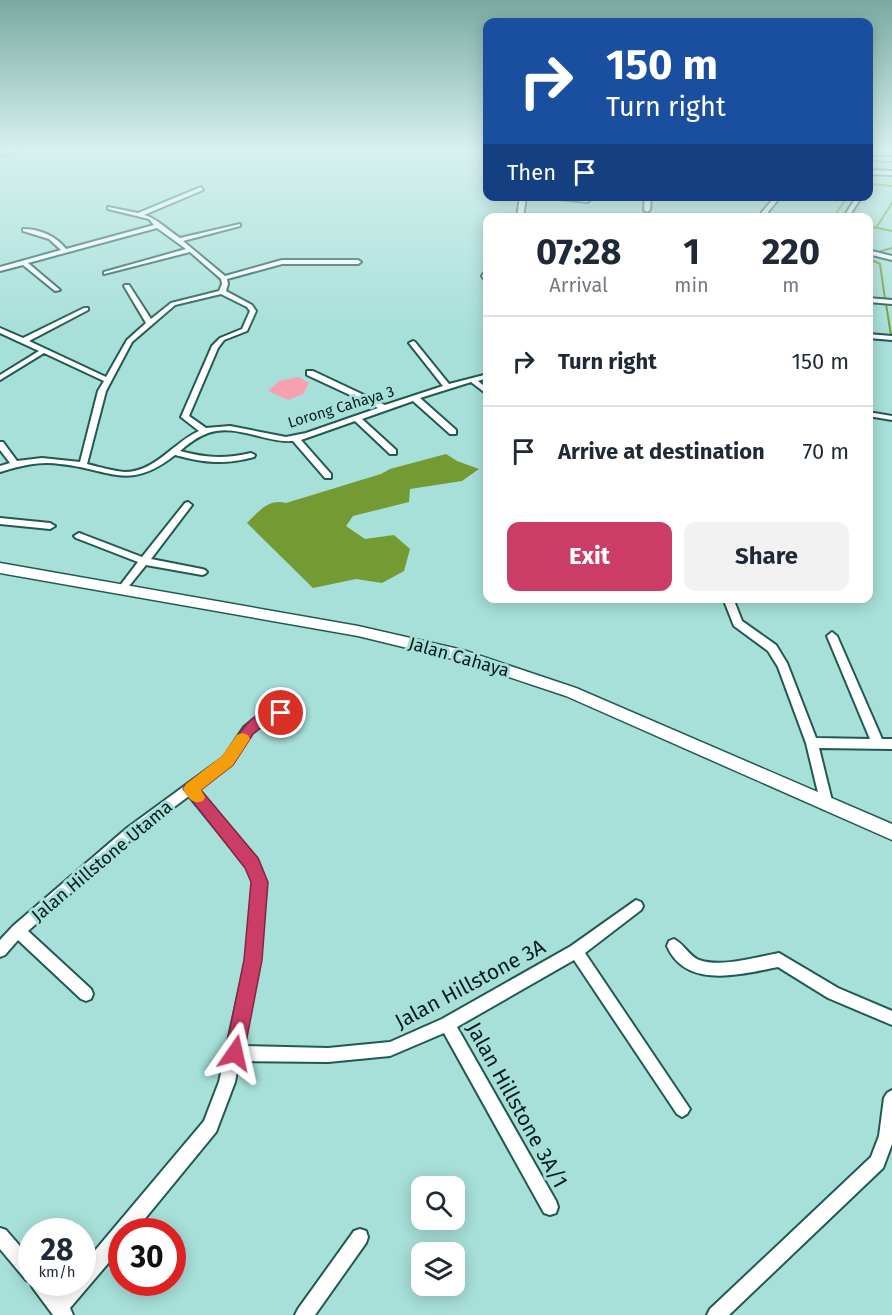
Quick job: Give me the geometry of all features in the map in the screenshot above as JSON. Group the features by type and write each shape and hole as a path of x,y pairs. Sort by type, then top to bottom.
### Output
{"street":[{"path":"122,210 151,218 158,226 179,240 224,278 225,284 222,292"},
{"path":"140,214 149,210"},
{"path":"179,240 238,225"},
{"path":"0,269 158,226"},
{"path":"25,230 56,239 64,250"},
{"path":"106,273 191,250"},
{"path":"873,253 892,259"},
{"path":"23,262 57,290"},
{"path":"224,278 282,262 358,262"},
{"path":"127,286 149,322"},
{"path":"0,468 45,459 83,465 105,472 136,473 150,469 205,431 184,417 215,348 222,339 245,330 253,310 250,306 222,292 180,300 149,322 129,341 107,380 83,465"},
{"path":"873,300 892,302"},
{"path":"23,341 86,309"},
{"path":"0,330 107,380"},
{"path":"873,336 892,338"},
{"path":"413,343 447,386"},
{"path":"0,378 44,351"},
{"path":"310,373 384,408"},
{"name":"Lorong Cahaya 3","path":"205,431 226,429 296,439 447,386 483,377"},
{"path":"472,379 483,389"},
{"path":"415,398 453,432"},
{"path":"873,415 892,418"},
{"path":"356,418 393,452"},
{"path":"296,439 328,476"},
{"path":"0,444 14,464"},
{"path":"174,452 212,462 251,456"},
{"path":"122,589 188,505"},
{"path":"0,521 50,526"},
{"path":"79,536 144,561 202,572"},
{"name":"Jalan Cahaya","path":"0,568 369,633 475,660 571,692 892,832"},
{"path":"730,603 738,623 772,648 779,659 812,743 827,805"},
{"path":"832,636 878,744"},
{"name":"Jalan Hillstone Utama","path":"0,950 18,931 131,832 228,760 248,730 264,717 289,714"},
{"path":"812,743 892,744"},
{"path":"134,1218 210,1126 227,1082 235,1053 253,960 260,882 252,863 191,789"},
{"name":"Jalan Hillstone 3A","path":"235,1053 328,1055 390,1049 447,1024 576,951 636,906"},
{"path":"18,931 86,994"},
{"path":"674,946 692,964 705,969 719,970 779,960 833,993 892,1018"},
{"path":"576,951 682,1108"},
{"name":"Jalan Hillstone 3A/1","path":"447,1024 550,1207"},
{"path":"716,1315 877,1162 886,1136 892,1098"},
{"path":"304,1315 360,1237"},
{"path":"3,1244 18,1260"},
{"path":"96,1263 108,1249"},
{"path":"50,1296 62,1311 72,1296"}],"shaded area":[{"path":"299,377 309,383 303,394 288,400 268,391 279,381"},
{"path":"446,454 457,461 479,469 462,481 410,489 409,502 353,516 346,526 365,539 394,535 410,549 404,571 382,583 356,579 313,588 247,523 274,502 286,503 381,474 390,469"}],"waterway":[{"path":"876,228 887,210"},
{"path":"876,228 892,231"},
{"path":"873,251 878,252 892,248"},
{"path":"873,260 880,264 885,299"},
{"path":"886,304 891,335"}],"slow traffic":[{"path":"197,797 191,789 228,760 242,739"}],"route":[{"path":"235,1053 253,960 260,882 252,863 191,789 228,760 248,730 264,717 281,713"}]}
